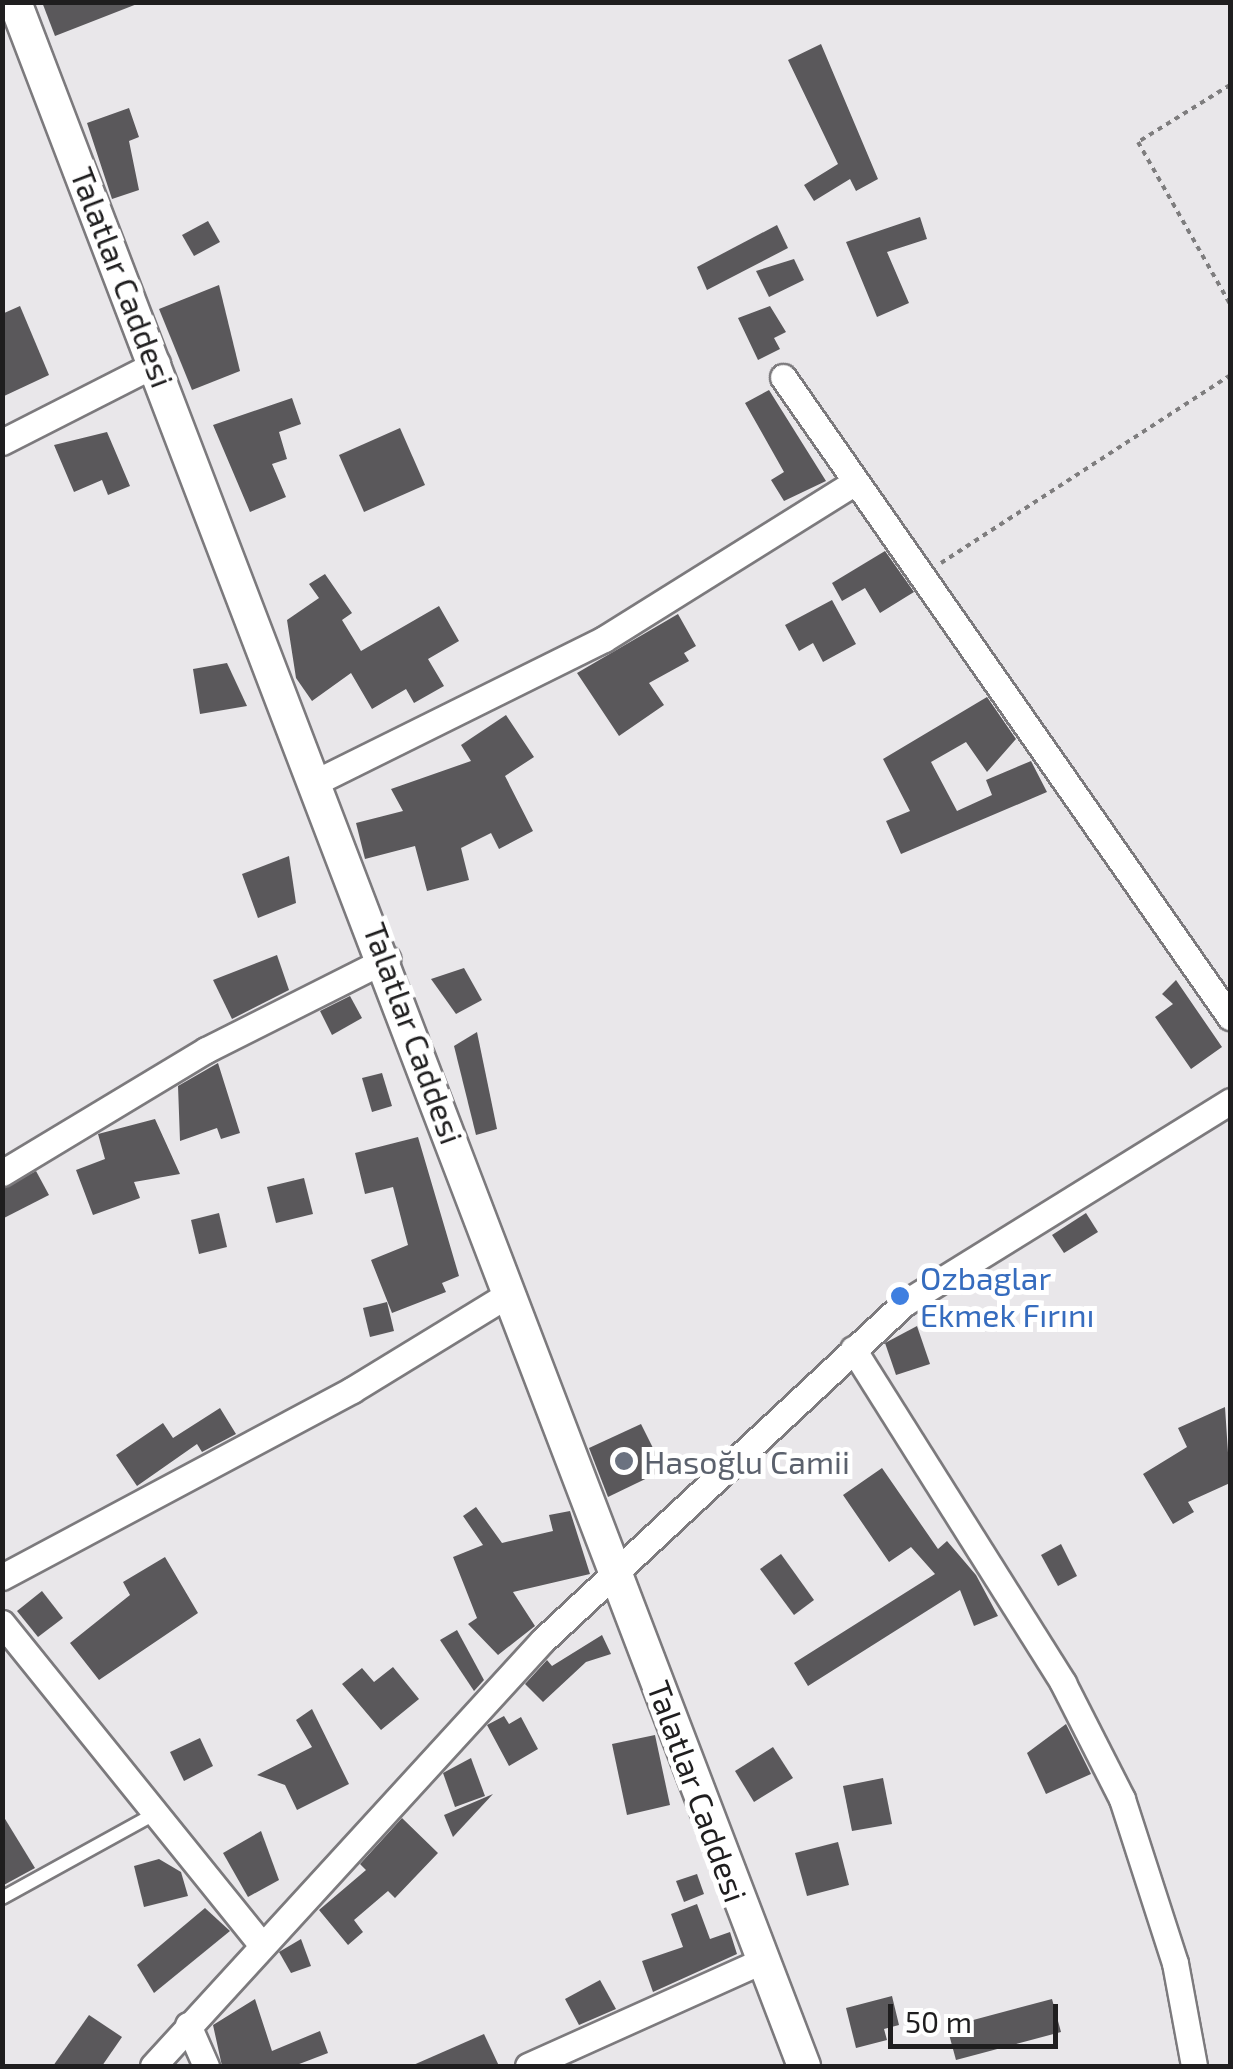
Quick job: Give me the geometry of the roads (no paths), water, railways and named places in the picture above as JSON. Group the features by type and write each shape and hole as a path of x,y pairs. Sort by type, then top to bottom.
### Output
{"street":[{"name":"Talatlar Caddesi","path":"15,2 387,959 804,2066"},
{"path":"2,442 156,363"},
{"path":"783,376 916,579 1230,1017"},
{"path":"318,781 604,640 852,484"},
{"path":"2,1173 206,1050 387,959"},
{"path":"153,2066 259,1942 542,1642 619,1575 903,1304 1230,1101"},
{"path":"2,1577 352,1390 510,1293"},
{"path":"853,1349 1063,1682 1122,1799 1174,1963 1194,2066"},
{"path":"2,1623 259,1942"},
{"path":"528,2066 762,1961"},
{"path":"188,2025 206,2066"}],"lane":[{"path":"2,1898 156,1813"}],"place":[{"name":"Ozbaglar Ekmek Fırını","path":"900,1296"},
{"name":"Hasoğlu Camii","path":"624,1461"}]}
